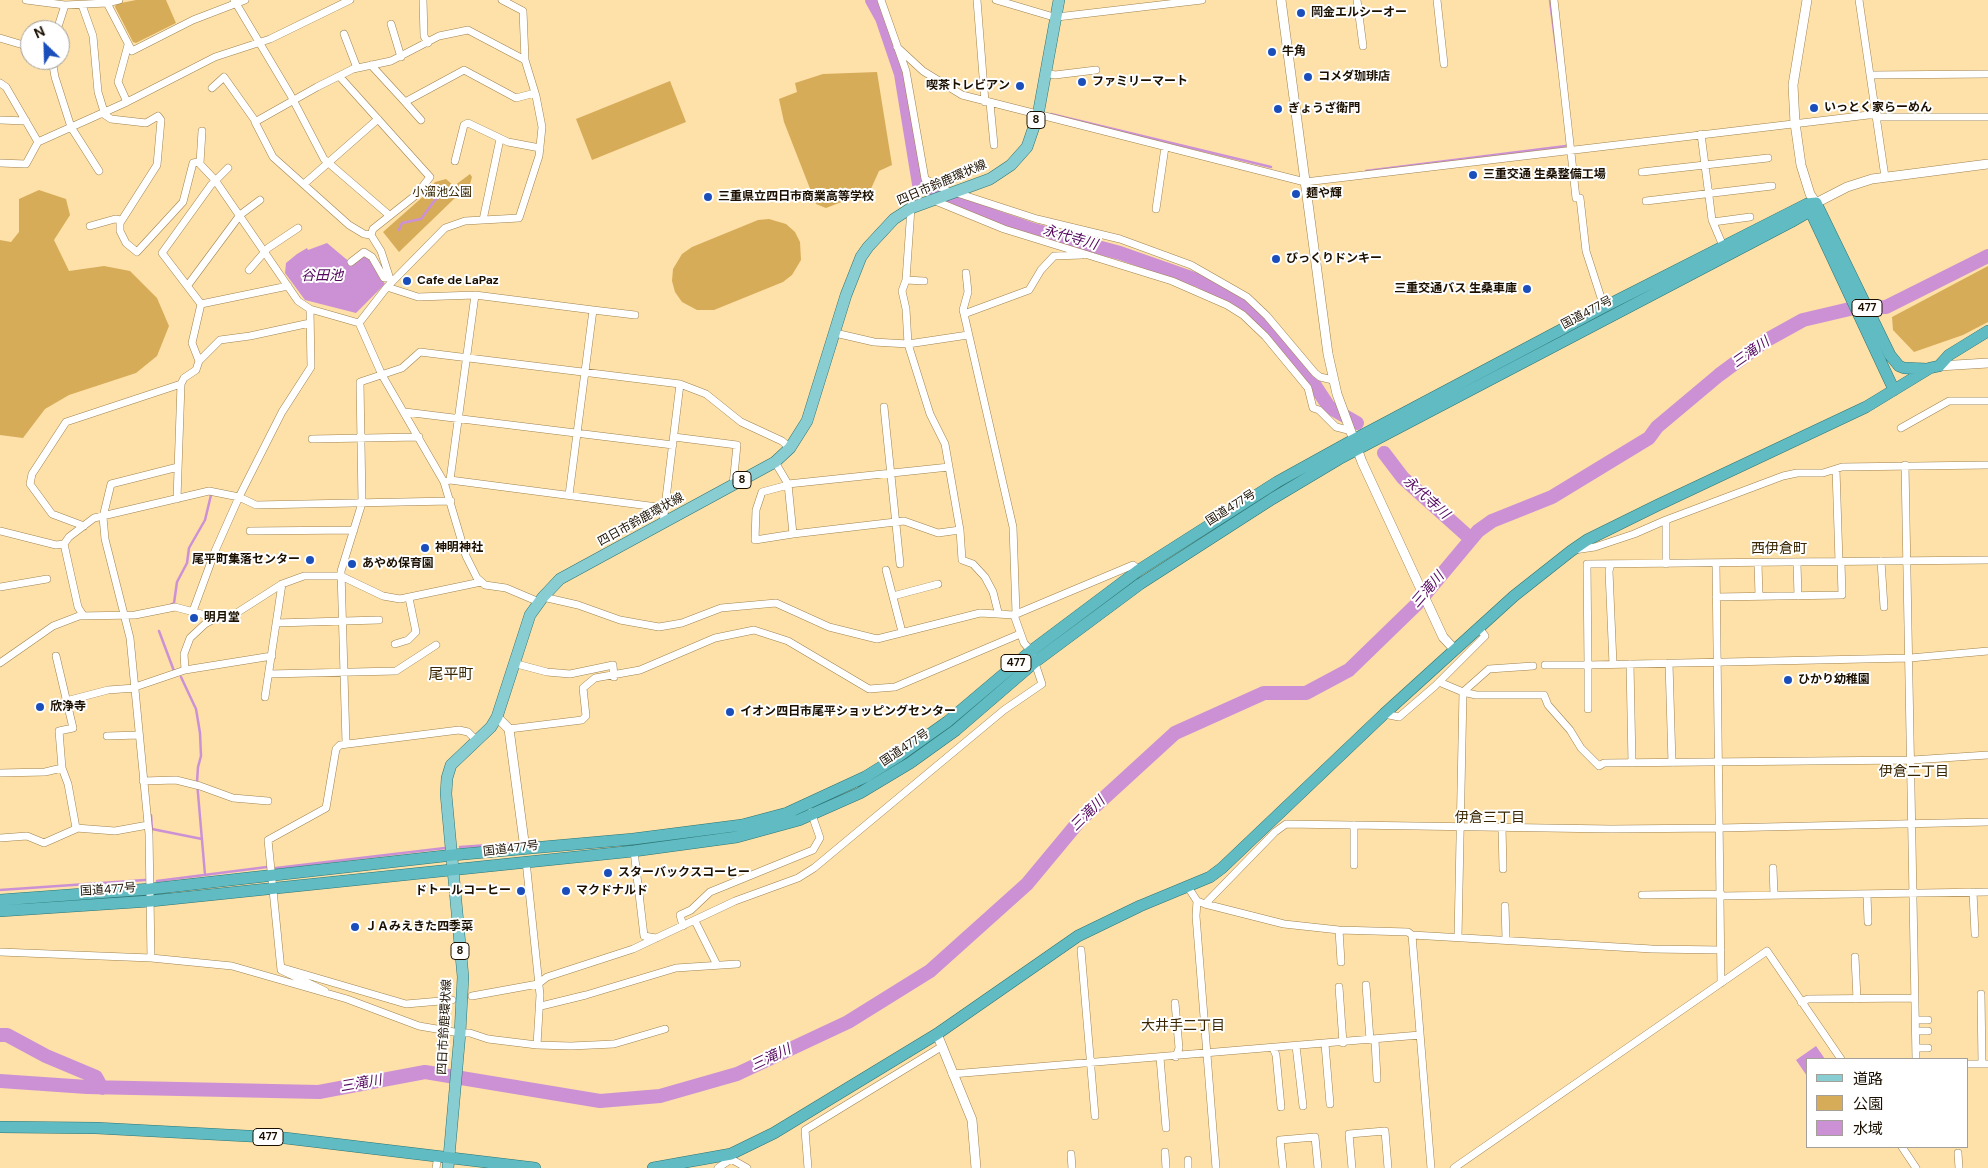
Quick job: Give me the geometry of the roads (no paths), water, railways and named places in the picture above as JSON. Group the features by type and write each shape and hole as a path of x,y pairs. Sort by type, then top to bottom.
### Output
{"highway":[{"name":"477","path":"1811,203 1892,385"},
{"name":"国道477号","path":"0,900 275,889 634,851 737,837 790,824 810,809 899,756 946,722 1031,650 1139,570 1351,436 1811,203"},
{"name":"国道477号","path":"0,911 151,895 273,876 719,829 810,809 860,793 910,763 956,730 1035,662 1140,584 1351,436 1686,276 1811,203"},
{"name":"477","path":"1825,233 1890,355 1899,366 1917,370 1935,367"},
{"path":"1604,307 1615,309 1686,276"},
{"path":"653,1168 731,1156 810,1112 937,1034 1078,936 1140,906 1188,887 1222,868 1384,714 1480,629 1514,596 1571,550 1658,505 1821,429 1892,385 1935,367 1949,355 1988,331"},
{"name":"477","path":"0,1127 96,1128 285,1138 448,1161 535,1168"}],"main road":[{"name":"四日市鈴鹿環状線","path":"448,1161 459,1046 463,977 446,794 447,778 451,766 491,727 497,717 530,615 560,579 775,462 790,448 807,421 861,257 894,219 910,208 990,179 1014,161 1027,147 1038,115 1054,17 1059,0"}],"street":[{"path":"26,0 65,5 106,3 119,0"},
{"path":"106,3 132,51 193,20 235,2 246,0"},
{"path":"0,163 26,164 38,142 127,102 214,57 259,42 350,0"},
{"path":"423,0 424,36 428,43"},
{"path":"360,323 389,282 445,228 459,222 519,218 531,187 540,148 542,127 535,93 525,60 523,11 502,0"},
{"path":"881,0 898,47 911,95 925,179 945,195 1004,229 1184,285 1227,305 1243,315 1265,336 1308,388 1313,408 1319,410 1336,427 1351,436"},
{"path":"978,0 978,29 994,145"},
{"path":"996,0 1054,17 1202,0"},
{"path":"1281,0 1333,380 1351,436 1362,462 1443,637 1455,650"},
{"path":"1357,0 1363,46"},
{"path":"1437,0 1444,64"},
{"path":"1554,0 1576,198 1580,198 1586,251 1604,307"},
{"path":"1807,0 1794,84 1794,123 1798,152 1811,203 1847,187 1885,177 1988,164"},
{"path":"1859,0 1872,75 1885,177"},
{"path":"235,2 293,100 328,164 389,215"},
{"path":"60,20 65,5"},
{"path":"82,5 94,36 98,92 104,113 111,118 146,123 158,116 161,120 157,165 121,220 120,231 124,240 137,252 182,202 193,163 200,163"},
{"path":"391,24 401,57"},
{"path":"256,122 293,100 357,68 391,61 439,36 468,30 525,60"},
{"path":"344,34 357,68"},
{"path":"0,38 20,44"},
{"path":"127,102 118,82 128,45"},
{"path":"898,47 923,71 962,95 987,103 1305,182 1794,123 1877,116 1988,117"},
{"path":"371,64 421,120"},
{"path":"54,70 71,127 100,171"},
{"path":"405,102 464,70 516,98 535,93"},
{"path":"1046,72 1055,75 1096,70"},
{"path":"1872,75 1988,74"},
{"path":"212,88 224,77 256,122 274,157 349,225 364,234 371,235"},
{"path":"340,77 430,177 416,195 373,229 371,235 385,261 389,282"},
{"path":"0,83 5,85 38,142"},
{"path":"0,120 26,121"},
{"path":"304,184 378,120"},
{"path":"455,161 464,125 468,123 500,139 540,148"},
{"path":"202,131 200,163 215,180 298,301 310,309 360,323"},
{"path":"1701,134 1713,222 1723,246"},
{"path":"484,220 500,139"},
{"path":"1156,209 1165,147"},
{"path":"1642,172 1768,158"},
{"path":"199,361 192,343 201,304 162,252 215,180 228,168"},
{"path":"1646,201 1772,186"},
{"path":"945,195 1052,224 1120,239 1191,265 1247,297 1267,316 1315,373 1320,377 1333,380"},
{"path":"188,285 240,216 260,200"},
{"path":"910,208 906,280 902,291 906,309 908,344 930,414 945,444 960,530 962,560 973,564 985,577 994,592 998,612"},
{"path":"1713,222 1750,217"},
{"path":"90,226 115,219 121,220"},
{"path":"249,270 265,251 298,228"},
{"path":"351,262 364,252 372,258 384,278 418,297 474,295 635,315"},
{"path":"964,314 1029,290 1044,265 1054,256 1087,255"},
{"path":"472,996 538,984 547,977 601,960 656,938 741,899 798,878 814,868 973,735 1042,684 1031,650 1024,643 1020,634 1015,614 1013,527 963,310 968,292 966,273"},
{"path":"906,280 924,281"},
{"path":"201,304 288,286"},
{"path":"447,481 458,419 474,295"},
{"path":"193,611 215,551 239,497 282,412 311,367 310,309"},
{"path":"569,495 593,310"},
{"path":"177,499 181,384 184,378 196,370 199,361 220,340 250,336 310,323"},
{"path":"360,323 382,375 447,481 466,556 476,578 490,587 506,588 541,600 578,605 620,620 659,626 682,623 713,610 768,602 783,605 828,627 871,638 980,613 998,612 1015,614 1133,565 1139,570"},
{"path":"835,333 874,342 908,344 968,335"},
{"path":"346,743 340,571 362,503 360,382 405,366 420,352 680,384 706,394 741,422 782,441 790,448"},
{"path":"1935,367 1988,363"},
{"path":"84,526 52,514 30,484 30,478 66,422 181,384"},
{"path":"663,523 680,384"},
{"path":"1901,428 1949,401 1988,400"},
{"path":"884,407 900,564"},
{"path":"405,412 673,446"},
{"path":"312,439 419,437"},
{"path":"674,437 737,445 733,485"},
{"path":"775,462 788,485 793,534"},
{"path":"1571,550 1595,547 1634,534 1782,476 1796,473 1823,473 1836,468 1905,465 1988,465"},
{"path":"1905,465 1912,760 1916,1058"},
{"path":"151,958 148,825 130,638 105,539 103,517 111,484 178,467"},
{"path":"949,467 788,485 762,492 756,510 754,540 904,521 938,533 960,530"},
{"path":"1716,597 1842,595 1836,468"},
{"path":"447,481 664,508"},
{"path":"0,531 56,545 64,544 94,518 209,490 239,497 256,505 452,501"},
{"path":"1666,520 1666,564"},
{"path":"250,531 354,530"},
{"path":"64,544 78,607 83,615"},
{"path":"1588,709 1588,564 1988,560"},
{"path":"1797,562 1798,596"},
{"path":"1881,562 1884,607"},
{"path":"1716,563 1722,983"},
{"path":"1758,563 1759,596"},
{"path":"1611,564 1609,571 1613,664"},
{"path":"886,570 902,632"},
{"path":"185,670 184,654 190,638 205,624 216,618 235,614 282,584 304,576 341,576 383,596 400,599 481,582"},
{"path":"0,587 47,580"},
{"path":"265,697 282,584"},
{"path":"893,596 938,584"},
{"path":"395,644 408,640 416,632 408,598"},
{"path":"0,663 53,626 83,615 124,615 175,607 216,618"},
{"path":"276,623 379,620"},
{"path":"1384,714 1399,717 1439,682 1485,636 1480,629"},
{"path":"509,729 582,720 586,716 583,688 595,678 614,677 640,670 715,638 754,630 788,641 869,689 895,687 1020,634"},
{"path":"269,674 396,671 436,645"},
{"path":"1545,665 1910,658 1988,651"},
{"path":"56,656 73,728 60,731 62,768 68,784 76,828 78,828"},
{"path":"66,701 108,690 135,688 185,670 272,656"},
{"path":"513,663 547,672 570,674 614,665 614,677"},
{"path":"1669,663 1672,762"},
{"path":"1630,664 1632,763"},
{"path":"1458,937 1463,692 1489,669 1533,666"},
{"path":"1439,682 1463,692 1476,694 1544,695 1548,705 1570,730 1581,748 1599,766 1604,763 1912,760 1988,755"},
{"path":"497,717 509,729 525,849"},
{"path":"332,995 291,976 281,968 275,889 268,840 324,811 332,785 336,749 346,743 458,730 468,732 476,740"},
{"path":"106,736 139,734"},
{"path":"0,773 36,772 62,768"},
{"path":"143,781 176,780 197,785 233,798 268,801"},
{"path":"683,926 680,915 691,910 710,892 813,850 820,838 810,809"},
{"path":"1205,904 1275,832 1286,824 1720,828 1988,822"},
{"path":"0,838 27,836 44,843 78,828 115,831 148,825"},
{"path":"1354,825 1354,865"},
{"path":"1502,827 1504,833 1503,869"},
{"path":"634,851 644,936 656,938"},
{"path":"526,861 541,1006 537,1045"},
{"path":"1773,868 1774,895"},
{"path":"1188,887 1197,901 1196,916 1216,1168"},
{"path":"1973,892 1975,934"},
{"path":"1642,895 1988,892"},
{"path":"1866,894 1868,922"},
{"path":"1197,901 1268,921 1339,930 1408,932 1412,935 1652,949 1722,950"},
{"path":"1505,906 1506,939"},
{"path":"694,921 717,965"},
{"path":"1339,930 1341,962"},
{"path":"1412,935 1431,1168"},
{"path":"1081,950 1094,1116"},
{"path":"1454,1168 1767,951 1840,1058"},
{"path":"0,952 151,958 232,966 332,995 419,1026 470,1033 488,1039 537,1045 614,1044 665,1030"},
{"path":"1855,957 1857,999"},
{"path":"541,1006 586,995 676,968 737,964"},
{"path":"281,968 406,1004 452,1000"},
{"path":"1366,985 1377,1079"},
{"path":"1339,988 1343,1042"},
{"path":"1968,1064 1985,1064 1981,994"},
{"path":"1801,1002 1808,999 1915,998"},
{"path":"1175,1003 1179,1048 1176,1057"},
{"path":"1916,1020 1928,1020"},
{"path":"1916,1031 1928,1031"},
{"path":"937,1034 972,1120 976,1168"},
{"path":"952,1074 1176,1057 1420,1035"},
{"path":"1325,1044 1330,1104"},
{"path":"1296,1046 1303,1106"},
{"path":"808,1168 805,1130 942,1047"},
{"path":"1273,1048 1276,1056 1280,1107"},
{"path":"1916,1048 1928,1048"},
{"path":"1160,1058 1166,1128"},
{"path":"1352,1168 1349,1134 1385,1131 1388,1168"},
{"path":"1283,1168 1280,1140 1316,1137 1318,1168"},
{"path":"1903,1148 1916,1168"},
{"path":"1164,1152 1166,1168"},
{"path":"1958,1153 1959,1168"},
{"path":"1071,1154 1072,1168"},
{"path":"718,1168 731,1156 747,1168"},
{"path":"1188,1160 1188,1168"},
{"path":"436,1168 448,1161"}],"water":[{"name":"谷田池","path":"327,243 352,264 363,255 371,260 385,284 356,313 305,300 285,273 286,263 297,254 307,248 308,250"},
{"path":"1816,1046 1824,1058 1806,1058 1806,1075 1796,1060"}],"waterway":[{"name":"永代寺川","path":"872,0 882,18 901,74 919,184 993,216 1034,230 1120,253 1200,281 1227,295 1251,311 1267,327 1310,378 1329,407 1357,423"},
{"path":"1550,0 1558,63"},
{"path":"1051,114 1271,167"},
{"path":"1366,171 1566,146 1568,143"},
{"path":"399,230 402,223 421,219 435,200 443,195"},
{"name":"三滝川","path":"0,1081 87,1087 319,1092 425,1072 600,1101 660,1096 737,1074 848,1022 930,971 1027,884 1081,819 1175,733 1264,693 1306,693 1349,670 1417,604 1478,531 1492,521 1552,497 1649,438 1657,427 1719,375 1765,341 1803,320 1854,308 1886,307 1988,256"},
{"name":"永代寺川","path":"1384,453 1403,478 1471,539"},
{"path":"170,605 174,603 177,582 187,563 189,548 205,520 211,495"},
{"path":"159,631 174,671"},
{"path":"181,677 196,709 200,733 201,756 197,782 205,875"},
{"path":"151,815 152,829 202,839"},
{"path":"460,847 518,843"},
{"path":"276,868 445,848"},
{"path":"157,881 267,867"},
{"path":"0,890 145,880"},
{"name":"三滝川","path":"0,1035 7,1035 46,1056 96,1077 102,1088"}],"place":[{"name":"岡金エルシーオー","path":"1301,13"},
{"name":"牛角","path":"1272,52"},
{"name":"コメダ珈琲店","path":"1308,77"},
{"name":"ファミリーマート","path":"1082,82"},
{"name":"喫茶トレビアン","path":"1020,86"},
{"name":"いっとく家らーめん","path":"1814,108"},
{"name":"ぎょうざ衛門","path":"1278,109"},
{"name":"三重交通 生桑整備工場","path":"1473,175"},
{"name":"麺や輝","path":"1296,194"},
{"name":"三重県立四日市商業高等学校","path":"708,197"},
{"name":"びっくりドンキー","path":"1276,259"},
{"name":"Cafe de LaPaz","path":"407,281"},
{"name":"三重交通バス 生桑車庫","path":"1527,289"},
{"name":"神明神社","path":"425,548"},
{"name":"尾平町集落センター","path":"310,560"},
{"name":"あやめ保育園","path":"352,564"},
{"name":"明月堂","path":"194,618"},
{"name":"ひかり幼稚園","path":"1788,680"},
{"name":"欣浄寺","path":"40,707"},
{"name":"イオン四日市尾平ショッピングセンター","path":"730,712"},
{"name":"スターバックスコーヒー","path":"608,873"},
{"name":"ドトールコーヒー","path":"521,891"},
{"name":"マクドナルド","path":"566,891"},
{"name":"ＪＡみえきた四季菜","path":"355,927"}],"district":[{"name":"西伊倉町","path":"1779,549"},
{"name":"尾平町","path":"451,675"},
{"name":"伊倉二丁目","path":"1914,772"},
{"name":"伊倉三丁目","path":"1490,818"},
{"name":"大井手二丁目","path":"1183,1026"}],"park label":[{"name":"小溜池公園","path":"442,193"}]}
